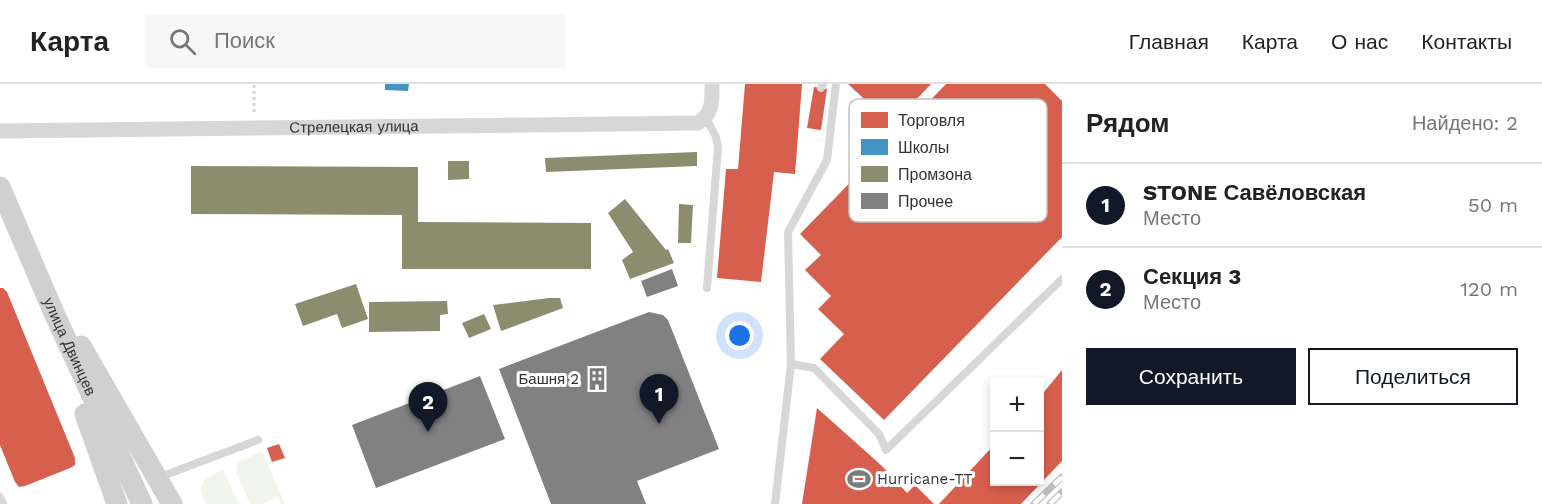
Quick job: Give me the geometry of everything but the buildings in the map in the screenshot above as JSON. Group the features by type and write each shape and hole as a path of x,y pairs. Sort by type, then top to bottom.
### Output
{"street":[{"path":"706,118 711,107 712,84"},
{"name":"Стрелецкая улица","path":"0,131 698,123 706,118"},
{"name":"улица Двинцев","path":"0,187 54,314 141,503"},
{"path":"54,314 71,332 86,354 171,504"},
{"path":"54,314 60,351 103,462 109,502 132,498 141,503"}],"lane":[{"path":"775,504 791,364 788,232 827,160 836,84"},
{"path":"706,118 716,137 718,147 707,288"},
{"path":"791,364 814,368 879,434 886,450 1062,279"},
{"path":"155,478 258,440"},
{"path":"0,497 3,504"}],"path":[{"path":"254,86 254,113"}],"shaded area":[{"path":"262,451 285,504 281,504 278,497 262,504 250,504 236,472 237,463"},
{"path":"223,470 239,504 206,504 201,491 203,482"}],"railway":[{"path":"1034,504 1062,477"},
{"path":"1050,504 1062,492"}],"place":[{"name":"Башня 2","path":"597,379"},
{"name":"STONE Савёловская","path":"659,424"},
{"name":"Секция 3","path":"428,432"},
{"name":"Hurricane-TT","path":"859,479"}]}
